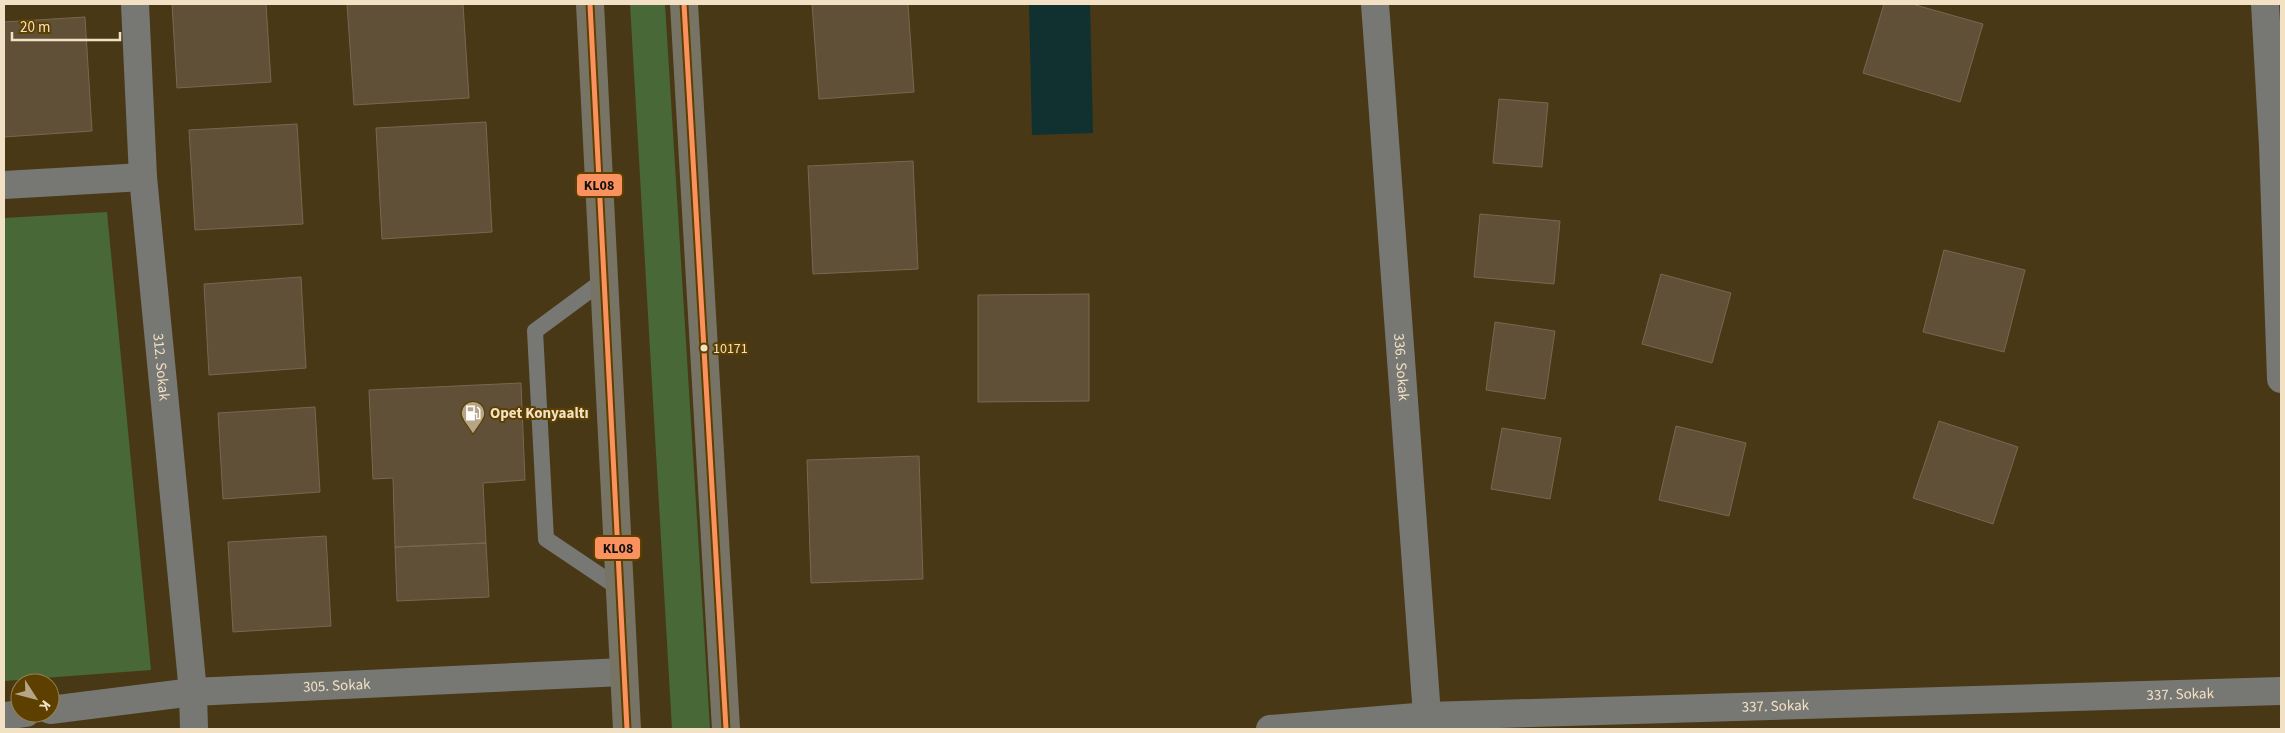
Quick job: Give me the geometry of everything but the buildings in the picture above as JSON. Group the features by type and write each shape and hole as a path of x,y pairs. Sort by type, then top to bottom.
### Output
{"main road":[{"path":"590,4 627,729"},
{"path":"684,4 726,729"}],"street":[{"name":"312. Sokak","path":"135,4 143,177 193,692 194,729"},
{"name":"336. Sokak","path":"1375,4 1428,723"},
{"path":"2265,4 2277,146 2281,379"},
{"path":"4,185 143,177"},
{"name":"305. Sokak","path":"60,709 193,692 623,672"},
{"name":"337. Sokak","path":"1270,729 2281,691"}],"lane":[{"path":"604,280 535,331 546,539 619,588"}],"green space":[{"path":"630,4 665,4 710,729 672,729"},
{"path":"107,212 151,670 60,677 60,673 10,673 10,681 4,681 4,218"}],"water":[{"path":"1029,4 1090,4 1093,133 1032,135"}],"transit line":[{"name":"KL08","path":"590,4 627,729"},
{"name":"KL08","path":"684,4 726,729"}],"place":[{"name":"10171","path":"704,348"},
{"name":"Opet Konyaaltı","path":"473,434"}]}
